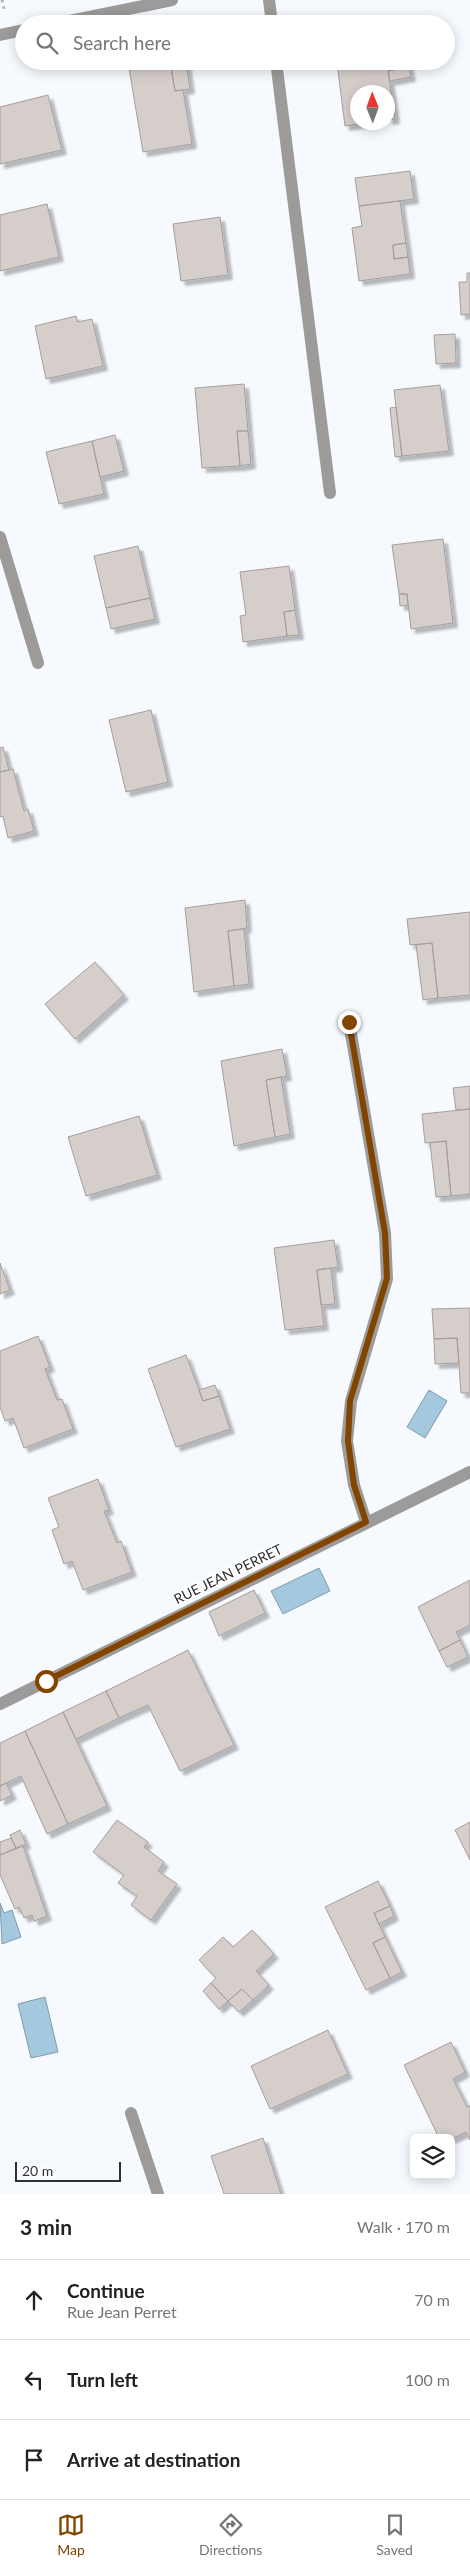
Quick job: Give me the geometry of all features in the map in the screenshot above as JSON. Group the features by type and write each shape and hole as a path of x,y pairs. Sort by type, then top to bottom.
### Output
{"street":[{"path":"99,15 172,0"},
{"path":"269,0 271,15"},
{"path":"0,35 15,32"},
{"path":"277,70 330,493"},
{"path":"0,537 38,664"},
{"path":"349,1022 385,1233 387,1278 350,1401 348,1441 354,1485 366,1522"},
{"name":"RUE JEAN PERRET","path":"0,1704 470,1472"},
{"path":"131,2113 158,2194"}],"water":[{"path":"429,1390 447,1401 425,1438 407,1427"},
{"path":"319,1568 330,1591 283,1614 271,1591"},
{"path":"0,1903 4,1913 12,1910 21,1937 2,1944"},
{"path":"45,1997 58,2052 31,2058 18,2004"}],"building":[{"path":"129,70 172,70 175,91 183,90 192,144 143,152"},
{"path":"172,70 187,70 190,89 175,91"},
{"path":"338,70 393,70 388,71 390,85 350,85 350,125 345,126"},
{"path":"410,70 411,77 390,81 388,71"},
{"path":"48,95 62,150 0,164 0,107"},
{"path":"410,171 414,199 359,206 355,178"},
{"path":"400,201 406,243 393,245 394,259 408,257 410,274 359,281 352,228 362,226 359,206"},
{"path":"47,204 59,257 0,271 0,215"},
{"path":"220,217 228,275 181,281 173,224"},
{"path":"406,243 408,257 394,259 393,245"},
{"path":"467,273 470,273 470,314 461,315 459,282 467,282"},
{"path":"76,316 78,322 92,319 103,366 46,379 35,326"},
{"path":"455,334 456,363 436,364 434,335"},
{"path":"244,384 248,431 237,431 240,466 202,468 195,388"},
{"path":"440,385 449,451 402,456 394,390"},
{"path":"396,407 402,456 395,457 390,408"},
{"path":"237,431 248,431 251,464 240,466"},
{"path":"115,435 124,471 100,477 92,441"},
{"path":"92,441 104,494 59,504 46,452"},
{"path":"443,539 453,623 411,629 407,594 399,594 392,545"},
{"path":"138,546 150,598 106,608 94,556"},
{"path":"289,566 295,610 284,612 287,636 243,642 240,616 246,615 240,572"},
{"path":"399,594 407,594 408,605 400,606"},
{"path":"150,598 155,619 111,629 106,608"},
{"path":"295,610 299,635 287,636 284,612"},
{"path":"151,710 168,782 126,792 109,720"},
{"path":"3,747 9,770 0,772 0,748"},
{"path":"13,769 24,811 28,809 34,831 8,838 3,816 0,817 0,772"},
{"path":"245,900 247,928 228,931 234,986 194,992 185,908"},
{"path":"470,912 470,995 438,998 432,943 410,945 407,919"},
{"path":"244,929 249,984 234,986 228,931"},
{"path":"432,943 438,998 423,1000 416,945"},
{"path":"95,962 124,995 75,1039 45,1004"},
{"path":"282,1049 287,1076 266,1080 275,1137 234,1146 221,1061"},
{"path":"281,1077 290,1134 275,1137 266,1080"},
{"path":"470,1086 470,1109 456,1110 453,1088"},
{"path":"470,1109 470,1194 451,1196 446,1141 425,1143 422,1114"},
{"path":"139,1116 157,1175 86,1196 68,1137"},
{"path":"446,1141 451,1196 436,1197 430,1143"},
{"path":"334,1240 338,1267 317,1270 324,1326 285,1330 274,1248"},
{"path":"0,1263 10,1290 0,1294"},
{"path":"331,1268 335,1304 321,1305 317,1270"},
{"path":"470,1308 470,1393 461,1393 457,1338 434,1339 432,1309"},
{"path":"38,1336 50,1367 45,1369 57,1400 62,1399 73,1429 24,1448 13,1418 5,1421 0,1407 0,1351"},
{"path":"457,1338 459,1363 435,1364 434,1339"},
{"path":"186,1355 203,1401 219,1396 230,1429 176,1447 148,1369"},
{"path":"215,1385 219,1396 203,1401 199,1390"},
{"path":"98,1479 109,1510 104,1511 117,1543 121,1541 132,1572 83,1590 72,1561 64,1564 52,1530 59,1527 48,1498"},
{"path":"470,1580 470,1625 456,1632 460,1640 439,1651 418,1607"},
{"path":"254,1590 265,1613 219,1636 209,1612"},
{"path":"460,1640 468,1657 447,1667 439,1651"},
{"path":"188,1650 234,1745 180,1771 148,1705 119,1718 106,1691"},
{"path":"106,1691 119,1718 76,1739 63,1712"},
{"path":"63,1712 107,1806 68,1824 25,1731"},
{"path":"25,1731 68,1824 47,1834 21,1776 0,1786 0,1743"},
{"path":"6,1783 12,1795 0,1801 0,1786"},
{"path":"117,1820 148,1842 144,1847 164,1862 158,1871 177,1884 151,1920 131,1905 137,1896 118,1883 124,1875 93,1852"},
{"path":"470,1822 470,1860 455,1830"},
{"path":"20,1830 26,1844 16,1848 10,1835"},
{"path":"11,1838 16,1848 0,1855 0,1842"},
{"path":"23,1846 47,1916 34,1921 32,1915 24,1918 19,1907 15,1909 0,1875 0,1855"},
{"path":"378,1881 390,1906 374,1913 385,1937 373,1943 390,1978 366,1990 325,1907"},
{"path":"390,1906 394,1916 379,1924 374,1913"},
{"path":"252,1930 274,1954 256,1971 269,1985 253,2000 242,1989 228,2001 211,1983 216,1978 199,1960 223,1937 233,1947"},
{"path":"385,1937 402,1972 390,1978 373,1943"},
{"path":"211,1983 228,2001 219,2009 203,1991"},
{"path":"242,1989 253,2000 239,2012 228,2001"},
{"path":"328,2030 348,2074 270,2109 251,2066"},
{"path":"451,2042 465,2072 453,2079 467,2107 470,2106 470,2140 466,2132 455,2137 455,2134 437,2134 404,2065"},
{"path":"263,2138 281,2194 224,2194 211,2156"}],"route":[{"path":"46,1681 366,1522 354,1485 348,1441 350,1401 387,1278 385,1233 349,1022"}]}
